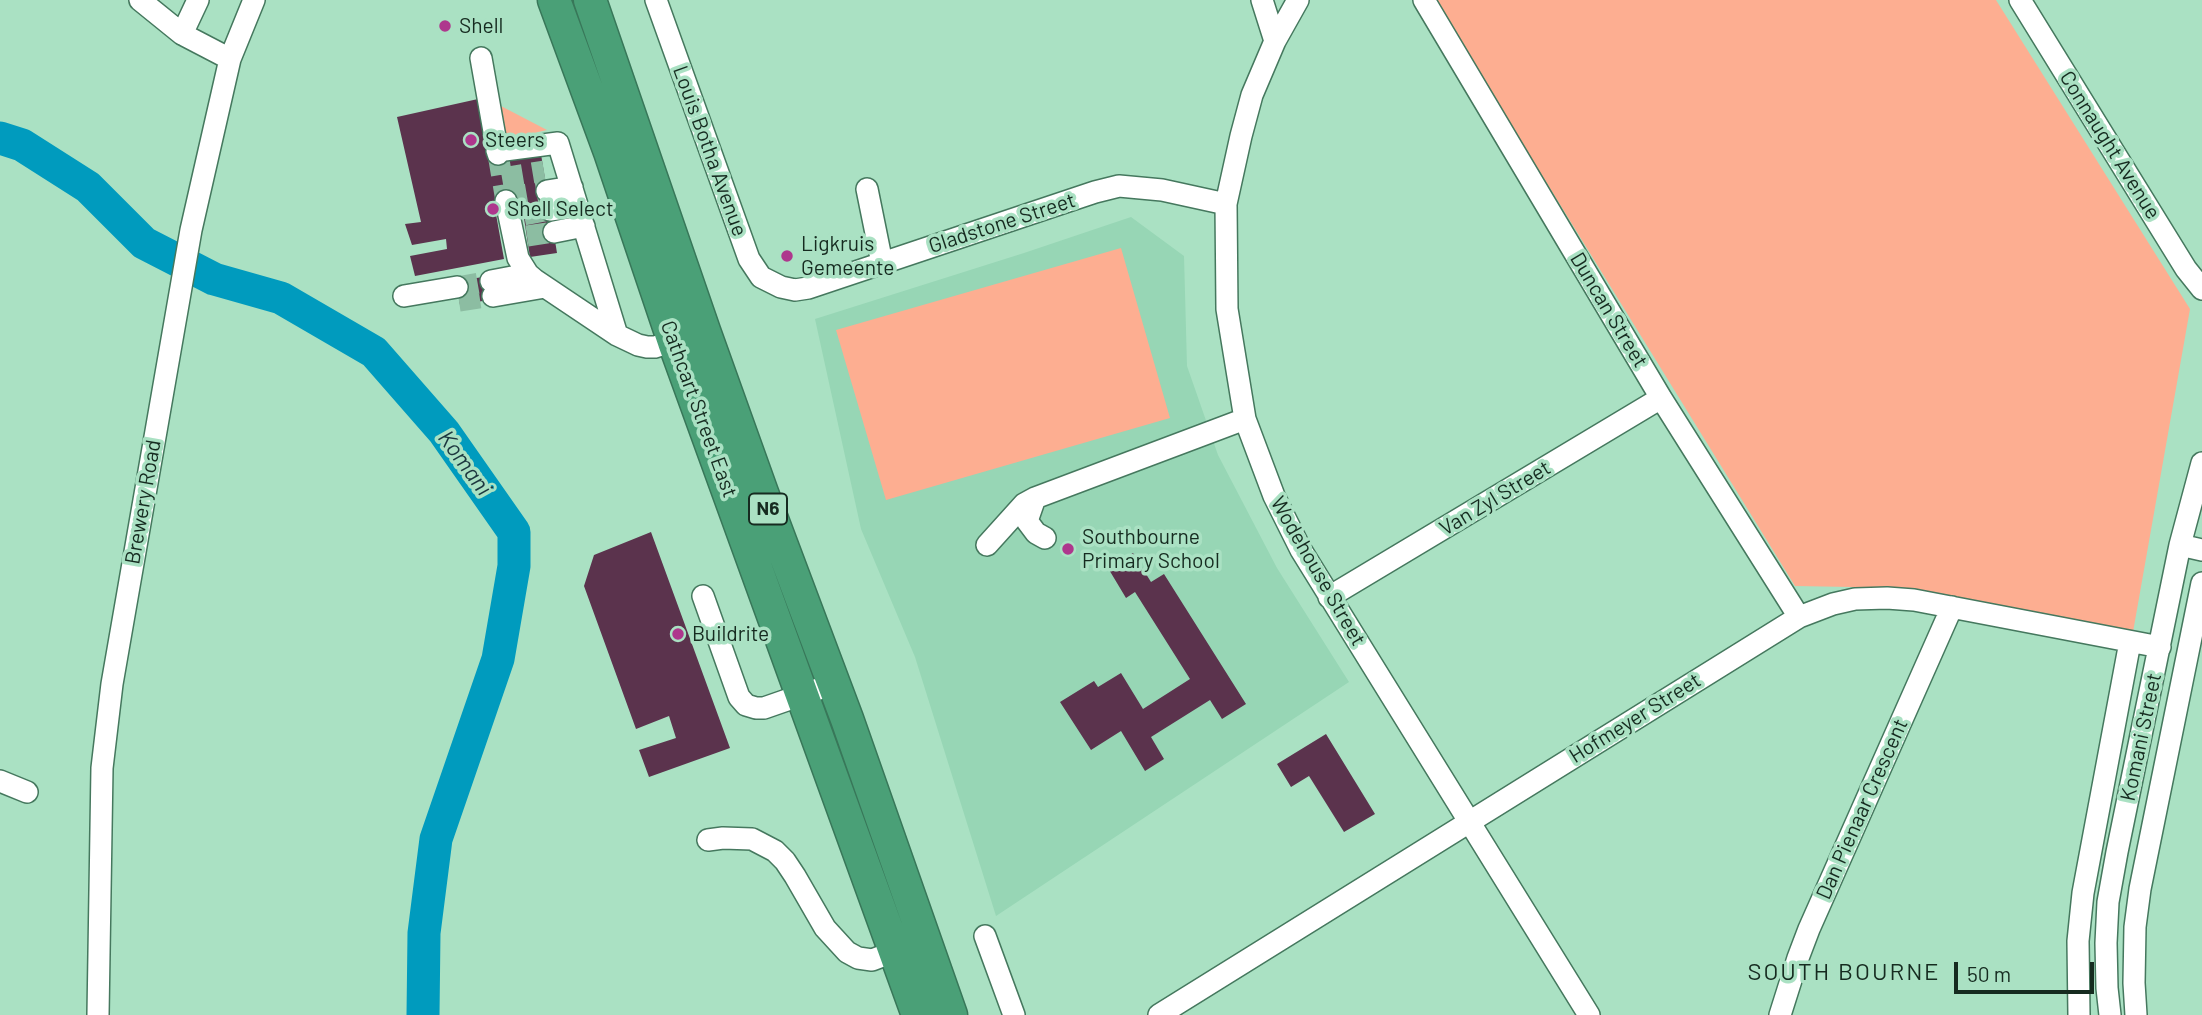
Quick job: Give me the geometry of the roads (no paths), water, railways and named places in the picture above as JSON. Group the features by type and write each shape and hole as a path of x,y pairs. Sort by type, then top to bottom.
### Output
{"highway":[{"name":"Cathcart Street East","path":"554,0 610,152 674,342 918,1015"},
{"name":"Cathcart Street East","path":"590,0 704,331 951,1015"}],"street":[{"path":"140,0 182,34 230,60"},
{"path":"182,34 198,0"},
{"name":"Brewery Road","path":"98,1015 105,730 191,230 230,60 254,0"},
{"name":"Louis Botha Avenue","path":"656,0 748,259 761,277 781,287"},
{"path":"1262,0 1275,41"},
{"name":"Wodehouse Street","path":"1298,0 1275,41 1252,95 1226,204 1227,309 1245,419 1274,496 1301,550 1589,1015"},
{"name":"Duncan Street","path":"1424,0 1661,398 1799,617"},
{"name":"Connaught Avenue","path":"2020,0 2186,269 2202,289"},
{"path":"481,58 497,153 558,143 617,335"},
{"name":"Gladstone Street","path":"781,287 794,290 808,288 1119,186 1162,190 1226,204"},
{"path":"867,189 881,263"},
{"path":"574,196 547,191 574,196"},
{"path":"554,232 574,196"},
{"path":"516,222 517,258 536,280 617,335 647,347 674,342 704,331"},
{"path":"492,288 536,280"},
{"path":"410,302 458,294"},
{"name":"Van Zyl Street","path":"1329,597 1661,398"},
{"path":"987,545 1024,504 1035,498 1245,419"},
{"name":"Komani Street","path":"2110,1015 2106,955 2108,902 2180,545 2202,463"},
{"path":"1035,498 1027,521 1036,533 1045,538"},
{"path":"2180,545 2202,550"},
{"name":"Komani Street","path":"2136,1015 2135,927 2142,875 2202,583"},
{"path":"703,596 742,702 751,707 764,708 833,684"},
{"name":"Hofmeyer Street","path":"1159,1015 1799,617 1833,604 1855,599 1914,600 2160,647"},
{"name":"Dan Pienaar Crescent","path":"1780,1015 1809,929 1952,607"},
{"name":"Komani Street","path":"2079,1015 2078,941 2082,893 2130,642"},
{"path":"0,780 27,792"},
{"path":"708,840 752,839 775,851 795,876 825,928 847,952 858,958 872,960 925,941"},
{"path":"985,936 1013,1015"}],"waterway":[{"name":"Komani","path":"0,138 22,145 88,187 144,243 214,279 281,298 374,352 444,432 514,532 514,566 498,659 436,839 424,933 423,1015"}],"tunnel":[{"path":"498,154 506,201"},
{"path":"502,178 544,171"},
{"path":"506,198 547,191"},
{"path":"524,215 550,210"},
{"path":"527,236 554,232"},
{"path":"457,287 491,281"},
{"path":"459,301 493,296"}],"place":[{"name":"Shell","path":"445,26"},
{"name":"Steers","path":"471,140"},
{"name":"Shell Select","path":"493,209"},
{"name":"Ligkruis Gemeente","path":"787,256"},
{"name":"Southbourne Primary School","path":"1068,549"},
{"name":"Buildrite","path":"678,634"}],"district":[{"name":"SOUTH BOURNE","path":"1844,972"}]}
